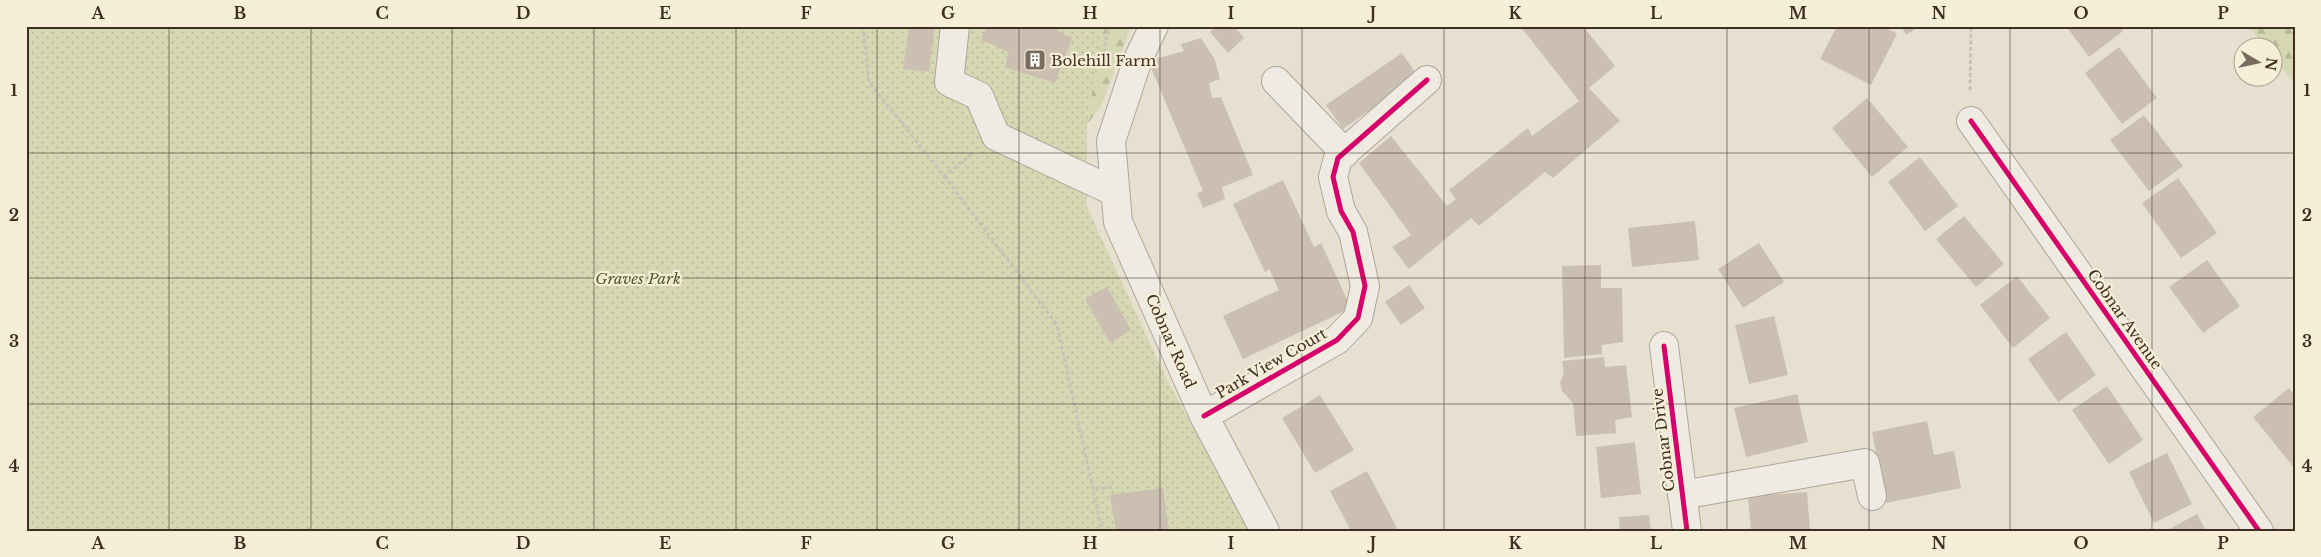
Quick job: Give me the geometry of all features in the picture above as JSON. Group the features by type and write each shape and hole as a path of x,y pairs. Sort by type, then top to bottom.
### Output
{"street":[{"path":"955,26 949,82 979,96 996,136 1115,192"},
{"name":"Cobnar Road","path":"1154,26 1138,59 1111,141 1118,222 1204,416 1265,531"},
{"name":"Park View Court","path":"1204,416 1337,340 1358,318 1365,286 1353,232 1341,211 1332,177 1338,158 1427,80"},
{"path":"1276,81 1344,153"},
{"name":"Cobnar Avenue","path":"1971,121 2259,531"},
{"name":"Cobnar Drive","path":"1664,346 1686,531"},
{"path":"1682,495 1865,464 1872,496"}],"path":[{"path":"863,26 868,82 944,176 1057,325 1095,489 1102,531"},
{"path":"1971,26 1971,121"},
{"path":"944,176 996,136"},
{"path":"1095,489 1112,487"}],"green space":[{"name":"Graves Park","path":"26,26 1102,26 1087,125 1087,207 1166,378 1250,531 26,531"},
{"path":"1081,26 1131,26 1102,104 1087,125 1099,44"},
{"path":"2248,26 2295,26 2295,84 2284,70 2284,38 2258,38"}],"building":[{"path":"909,26 935,26 929,72 903,69"},
{"name":"Bolehill Farm","path":"987,26 1059,26 1058,31 1072,38 1055,83 1005,67 1009,52 981,40"},
{"path":"1216,26 1234,26 1244,38 1228,53 1210,32"},
{"path":"1520,26 1583,26 1615,66 1589,88 1620,121 1553,178 1545,172 1479,226 1471,218 1409,269 1392,247 1411,235 1359,163 1391,136 1447,206 1456,199 1449,190 1528,128 1532,136 1579,101"},
{"path":"1837,26 1883,26 1897,34 1871,85 1820,59"},
{"path":"1901,26 1920,26 1906,35"},
{"path":"2066,26 2120,26 2123,31 2089,57"},
{"path":"1201,38 1215,60 1220,79 1209,83 1212,98 1221,97 1253,175 1222,187 1225,199 1203,208 1197,193 1203,191 1148,61 1184,51 1181,44"},
{"path":"2119,47 2157,98 2122,124 2085,73"},
{"path":"1402,53 1418,76 1343,129 1326,105"},
{"path":"1867,98 1908,147 1872,177 1832,128"},
{"path":"2144,115 2183,166 2149,191 2110,140"},
{"path":"1920,157 1958,206 1925,231 1888,182"},
{"path":"2178,178 2217,233 2181,258 2142,203"},
{"path":"1283,180 1314,247 1321,243 1351,308 1243,359 1223,316 1279,290 1269,269 1265,272 1233,204"},
{"path":"1964,216 2004,264 1976,287 1936,239"},
{"path":"1695,221 1699,260 1632,267 1628,228"},
{"path":"1759,243 1784,282 1743,308 1718,269"},
{"path":"2207,260 2240,306 2203,333 2169,287"},
{"path":"1601,265 1601,288 1622,288 1623,342 1602,345 1602,354 1564,358 1562,266"},
{"path":"2017,276 2050,318 2013,348 1980,305"},
{"path":"1409,285 1425,308 1401,325 1385,302"},
{"path":"1107,287 1131,330 1110,343 1085,299"},
{"path":"1774,316 1788,375 1749,384 1735,325"},
{"path":"2066,332 2096,375 2058,402 2028,359"},
{"path":"1604,357 1605,367 1626,365 1632,417 1615,420 1616,433 1576,436 1573,403 1562,391 1560,382 1564,374 1562,361"},
{"path":"2107,386 2143,440 2109,464 2072,410"},
{"path":"2289,388 2295,395 2295,469 2253,417"},
{"path":"1797,394 1808,442 1746,457 1734,408"},
{"path":"1320,395 1354,450 1315,473 1282,418"},
{"path":"1927,421 1934,455 1954,451 1961,488 1886,503 1872,432"},
{"path":"1635,442 1641,494 1601,498 1596,447"},
{"path":"2167,453 2192,504 2154,523 2129,472"},
{"path":"1367,471 1397,528 1392,531 1351,531 1330,491"},
{"path":"1163,488 1169,531 1116,531 1110,495"},
{"path":"1807,492 1810,531 1751,531 1748,496"},
{"path":"2197,514 2206,531 2166,531"},
{"path":"1649,515 1651,531 1620,531 1619,517"}],"cycle path":[{"path":"1204,416 1337,340 1358,318 1365,286 1353,232 1341,211 1333,177 1338,158 1427,80"},
{"path":"1971,121 2259,531"},
{"path":"1664,346 1687,531"}],"place":[{"name":"Bolehill Farm","path":"1035,60"}]}
